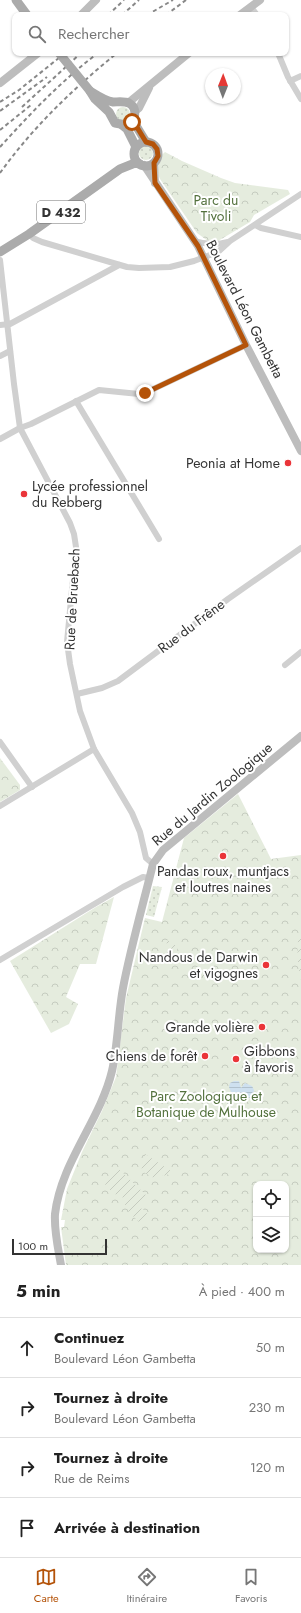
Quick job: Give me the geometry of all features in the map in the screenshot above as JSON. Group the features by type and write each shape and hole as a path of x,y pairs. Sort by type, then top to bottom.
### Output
{"main road":[{"path":"16,0 25,12"},
{"path":"84,12 96,0"},
{"path":"244,12 260,0"},
{"path":"0,83 34,56"},
{"path":"61,56 95,99 112,116 116,123 127,129 142,164 154,163"},
{"path":"112,116 112,109 117,104 124,102 149,87 185,56"},
{"path":"122,126 129,124 149,87"},
{"path":"90,91 105,100 124,102 134,115 135,124 146,142"},
{"path":"136,151 139,145 146,142 153,144 157,149 158,156 154,163 155,183"},
{"name":"D 432","path":"0,252 29,234 120,169 136,151"},
{"name":"D 432","path":"120,169 135,163 142,164"},
{"name":"Boulevard Léon Gambetta","path":"142,164 195,241 246,345 301,451"},
{"name":"Rue du Jardin Zoologique","path":"61,1265 55,1222 59,1194 77,1149 101,1102 109,1082 114,1059 123,987 153,864 163,850 301,736"}],"street":[{"path":"251,7 255,12"},
{"path":"279,56 290,81 301,99"},
{"path":"290,81 301,76"},
{"path":"29,234 33,238 42,242 119,265 138,268 170,267 203,258 218,252 230,241 301,194"},
{"path":"255,225 261,228 301,237"},
{"path":"195,241 203,244 216,244 230,241"},
{"name":"Rue de Bruebach","path":"0,260 20,428 70,523 75,539 75,555 67,635 69,656 84,726 94,749 132,813 140,832 146,858 153,864"},
{"path":"0,325 7,325 119,265"},
{"path":"0,439 20,428 102,390 142,394 246,345"},
{"path":"0,356 10,351"},
{"path":"76,402 160,539"},
{"name":"Rue du Frêne","path":"77,694 102,688 118,681 228,599 301,548"},
{"path":"285,666 301,652"},
{"path":"0,742 32,787"},
{"path":"0,806 94,749"},
{"path":"0,960 119,889 143,878 150,878"}],"green space":[{"path":"123,107 128,109 130,114 128,119 123,121 118,119 116,114 118,109"},
{"path":"146,146 151,148 153,153 151,158 146,160 141,158 139,153 141,148"},
{"name":"Parc du Tivoli","path":"165,152 182,161 235,183 288,190 290,194 254,215 250,222 218,241 208,241 197,233 160,179 158,164"},
{"path":"0,758 20,785 20,790 0,802"},
{"name":"Parc Zoologique et Botanique de Mulhouse","path":"238,794 271,859 301,855 301,1265 66,1265 61,1227 64,1227 65,1220 61,1220 67,1189 116,1077 126,998 145,918 162,922 184,838"},
{"path":"153,886 162,887 154,917 146,915"},
{"path":"114,897 96,964 80,964 66,997 78,1004 69,1024 51,1033 10,961"},
{"path":"301,931 301,980 298,962 298,942"},
{"path":"167,940 178,947 173,963 169,961 170,957 166,956"},
{"path":"145,1154 174,1173 154,1178 145,1173 140,1166"},
{"path":"118,1168 149,1198 139,1208 143,1209 148,1215 141,1224 128,1211 130,1209 121,1201 123,1198 121,1195 119,1196 113,1193 104,1183"}],"water":[{"path":"239,1081 241,1088 245,1083 252,1086 254,1090 253,1097 245,1099 238,1098 232,1094 229,1087 230,1083"}],"railway":[{"path":"111,12 124,0"},
{"path":"125,12 139,0"},
{"path":"152,12 173,0"},
{"path":"170,12 186,0"},
{"path":"0,102 19,90 61,56"},
{"path":"22,107 78,56"},
{"path":"0,147 59,86 94,56"},
{"path":"0,173 26,140 54,109 113,56"},
{"path":"0,111 47,77"},
{"path":"0,130 31,105"}],"place":[{"name":"Peonia at Home","path":"288,463"},
{"name":"Lycée professionnel du Rebberg","path":"24,494"},
{"name":"Pandas roux, muntjacs et loutres naines","path":"223,856"},
{"name":"Nandous de Darwin et vigognes","path":"266,965"},
{"name":"Grande volière","path":"262,1027"},
{"name":"Chiens de forêt","path":"205,1056"},
{"name":"Gibbons à favoris","path":"236,1059"}],"route":[{"path":"132,122 134,118 135,124 146,142 156,146 158,156 154,163 155,183 198,246 246,345 145,393"}]}
